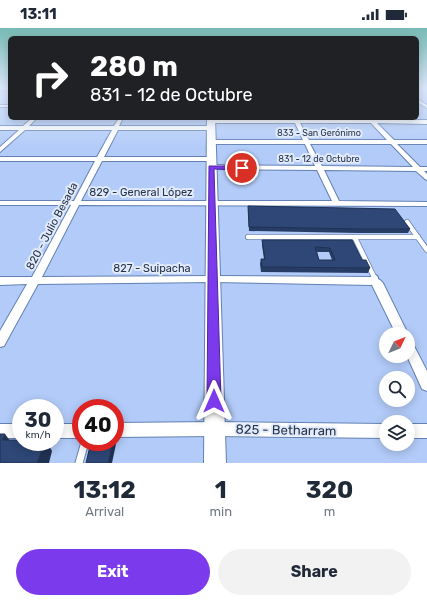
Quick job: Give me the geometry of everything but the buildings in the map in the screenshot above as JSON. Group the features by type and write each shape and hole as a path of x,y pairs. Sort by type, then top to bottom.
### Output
{"street":[{"path":"0,150 33,120"},
{"name":"820 - Julio Besada","path":"0,342 121,120"},
{"path":"0,128 211,127 296,120 427,122"},
{"path":"296,120 321,168 337,204"},
{"path":"371,120 427,178"},
{"path":"211,127 215,463"},
{"name":"833 - San Gerónimo","path":"211,127 307,142 427,142"},
{"path":"0,158 100,159 211,163"},
{"name":"831 - 12 de Octubre","path":"211,163 321,168 427,169"},
{"name":"829 - General López","path":"0,203 427,204"},
{"name":"827 - Suipacha","path":"0,280 213,279 376,282"},
{"path":"376,282 398,327"},
{"path":"415,360 427,385"},
{"name":"825 - Betharram","path":"124,430 214,429 379,431"},
{"path":"0,430 12,431"},
{"path":"415,431 427,431"}],"lane":[{"path":"407,222 427,250"},
{"path":"248,237 418,237"},
{"path":"354,238 374,274 376,282"},
{"path":"79,463 82,451"}],"route":[{"path":"214,401 211,168 242,168"}]}
